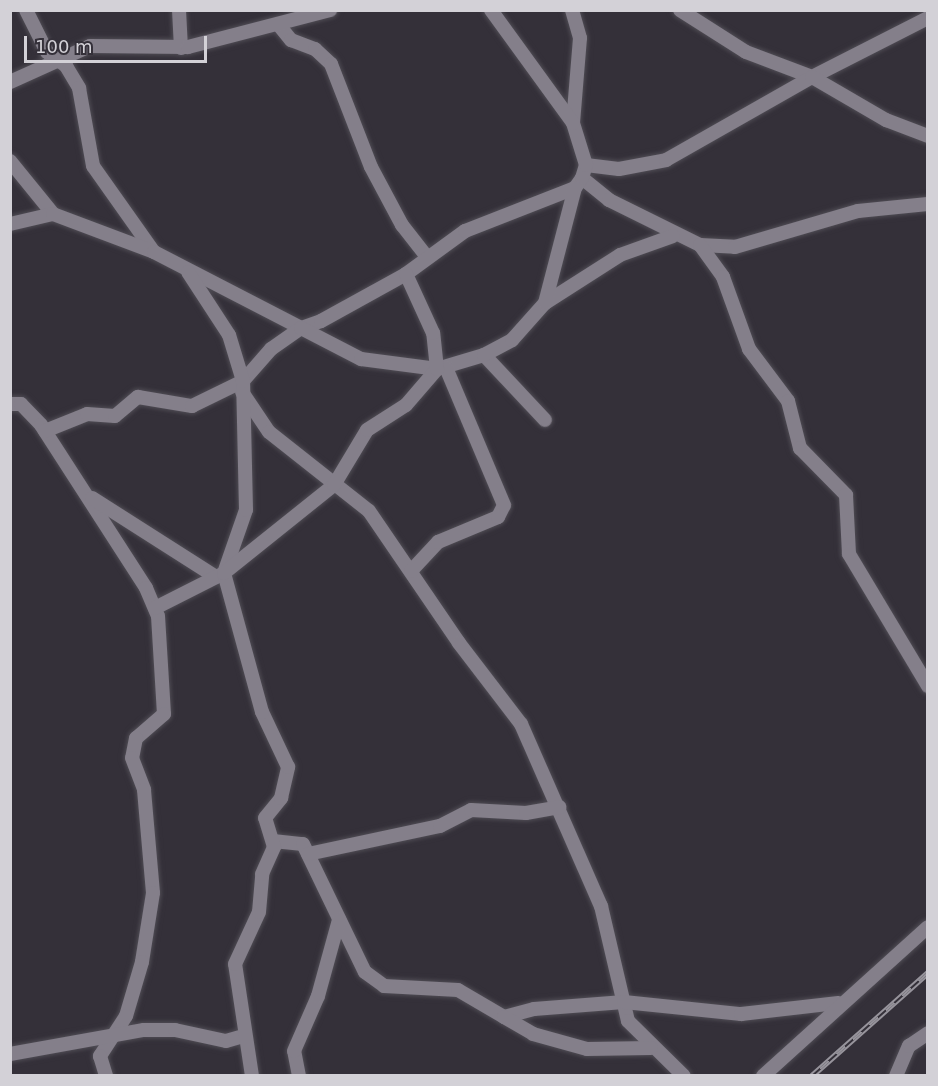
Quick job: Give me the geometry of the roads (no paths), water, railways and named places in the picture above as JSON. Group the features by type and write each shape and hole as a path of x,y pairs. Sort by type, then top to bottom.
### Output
{"street":[{"path":"26,10 55,60 66,66 79,88 93,166 154,252"},
{"path":"179,10 181,48"},
{"path":"10,82 90,46 181,48 330,10"},
{"path":"491,10 573,123"},
{"path":"545,303 581,177 573,123 580,38 572,10"},
{"path":"680,10 746,52 812,77 886,120 927,136"},
{"path":"45,431 87,414 115,416 138,397 185,407 243,387 271,349 301,328 406,274 465,231 581,177 666,160 812,77 927,18"},
{"path":"278,24 291,40 315,49 330,64 371,167 402,225 427,257"},
{"path":"10,161 53,214 154,252 361,359 441,368 484,355 513,340 545,303 620,255 673,236"},
{"path":"581,177 673,236 700,245 735,247 847,214 927,204"},
{"path":"10,224 53,214"},
{"path":"700,245 723,277 749,349 788,401 800,447 846,495 849,554 927,686"},
{"path":"187,270 229,335 243,387 246,516 220,575 262,712 288,767 281,798 265,818 273,842 260,884 259,912 235,964 244,1036 252,1076"},
{"path":"406,274 433,333 441,368 504,505 498,517 438,542 411,571"},
{"path":"484,355 545,420"},
{"path":"155,608 220,575 334,485 367,430 406,405 441,368"},
{"path":"243,387 269,432 369,511 521,724 601,906 633,1031 684,1076"},
{"path":"10,391 16,404 45,431 155,608 164,714 136,738 132,758 144,790 153,892 142,962 126,1016 105,1041 100,1056 106,1076"},
{"path":"80,489 150,539 220,575"},
{"path":"308,854 440,826 471,810 526,813 559,807"},
{"path":"273,842 298,841 308,854 339,920 371,979 395,987 458,990 533,1034 587,1049 651,1048"},
{"path":"299,1076 294,1052 318,996 339,920"},
{"path":"763,1076 838,1003 927,927"},
{"path":"504,1017 534,1009 624,1002 741,1014 838,1003"},
{"path":"10,1054 105,1041 161,1028 226,1041 244,1036"},
{"path":"896,1076 909,1046 927,1033"}],"railway":[{"path":"812,1076 928,973"}]}
